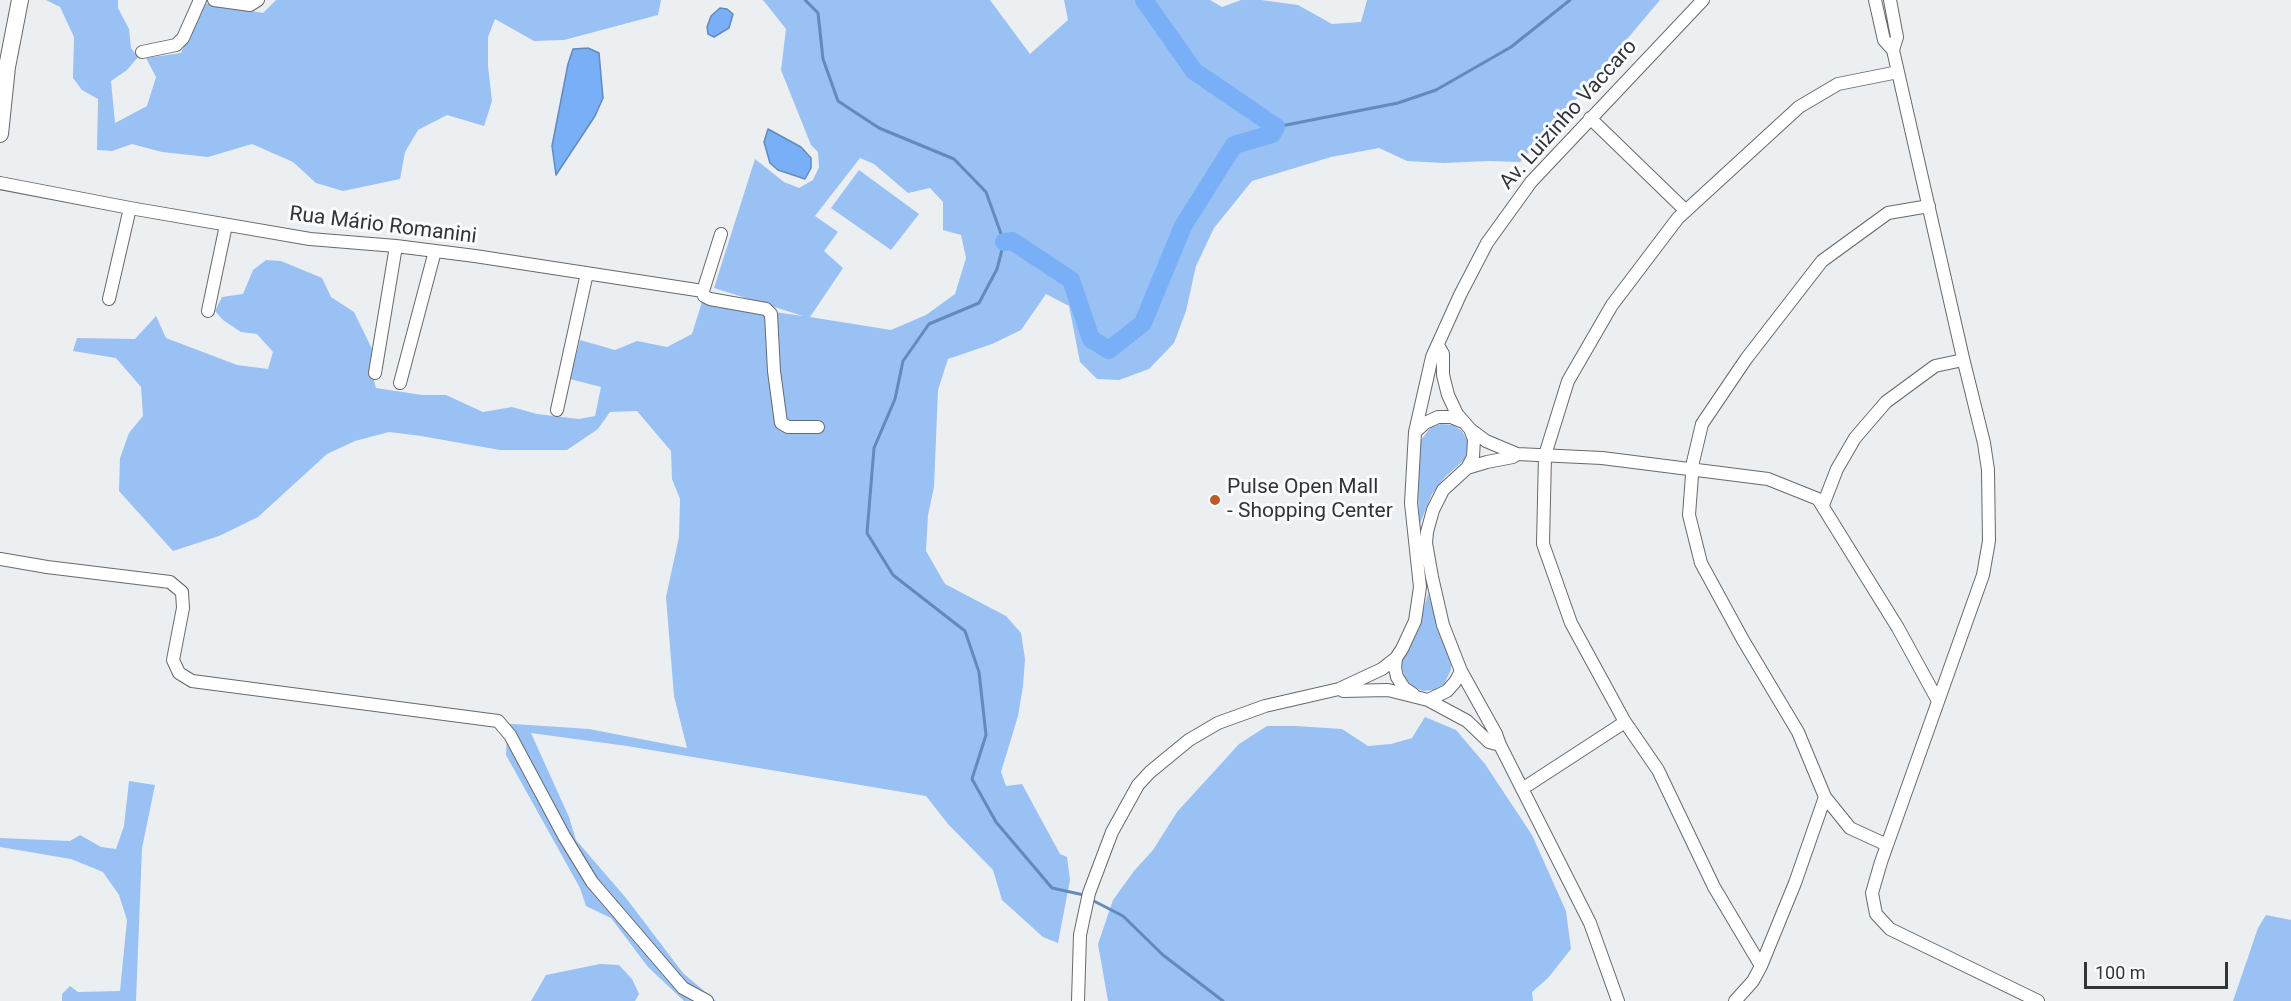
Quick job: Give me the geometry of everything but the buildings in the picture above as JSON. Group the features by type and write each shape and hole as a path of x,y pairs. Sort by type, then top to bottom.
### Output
{"main road":[{"path":"0,134 7,67 20,0"}],"street":[{"path":"142,52 176,45 183,38 200,0"},
{"path":"214,0 250,5 258,0"},
{"name":"Av. Luizinho Vaccaro","path":"1396,657 1411,631 1420,598 1412,503 1415,432 1432,357 1464,286 1501,222 1530,182 1703,0"},
{"path":"1875,0 1884,40 1893,50 1984,443 1988,470 1989,541 1983,575 1872,893 1876,914 1890,929 2038,1001"},
{"path":"1890,0 1897,37 1893,50"},
{"path":"1761,966 1714,887 1658,770 1625,722 1571,623 1544,544 1545,455 1573,371 1612,304 1678,218 1799,107 1838,84 1898,72"},
{"path":"1590,118 1686,211"},
{"name":"Rua Mário Romanini","path":"0,183 310,239 435,251 703,291 704,296 710,299 766,309 771,314 774,371 781,423 788,427 818,427"},
{"path":"1887,845 1850,828 1825,797 1798,732 1743,640 1701,563 1689,515 1692,470 1702,424 1746,359 1822,261 1888,213 1929,206"},
{"path":"109,299 130,208"},
{"path":"208,311 226,225"},
{"path":"703,291 721,234"},
{"path":"375,373 396,246"},
{"path":"400,383 435,251"},
{"path":"557,410 587,273"},
{"path":"1438,347 1443,354 1443,375 1448,395 1474,439 1475,450 1467,468"},
{"path":"1823,505 1837,469 1855,438 1886,402 1935,366 1963,360"},
{"path":"1415,432 1425,423 1438,417 1451,417 1467,425 1486,441 1517,454 1602,458 1768,479 1818,499 1898,628 1938,701"},
{"path":"1517,454 1513,457 1467,468 1450,482 1438,499 1429,520 1426,543 1441,617 1461,671 1496,734 1590,923 1618,1001"},
{"path":"0,559 170,582 182,592 183,608 173,660 179,673 192,681 498,721 510,735 564,836 592,882 683,988 707,1001"},
{"path":"1078,1001 1080,935 1089,893 1108,841 1129,800 1150,772 1175,750 1203,731 1233,716 1339,689 1375,674 1396,657"},
{"path":"1396,657 1397,677 1404,688 1414,695"},
{"path":"1428,700 1447,691 1461,671"},
{"path":"1339,689 1347,692 1388,690 1414,695 1467,721 1489,742 1500,745"},
{"path":"1522,789 1625,722"},
{"path":"1735,1001 1753,981 1761,966 1795,883 1825,797"}],"shaded area":[{"path":"46,0 118,0 118,8 129,29 131,48 138,57 127,70 111,81 115,123 147,106 156,77 146,58 181,53 204,3 263,13 276,0 661,0 658,15 564,40 534,41 495,19 488,37 488,66 492,101 484,126 447,115 418,130 405,152 400,179 343,191 316,183 293,162 252,144 208,157 162,152 132,144 112,151 97,150 98,99 82,90 73,78 74,37 60,7"},
{"path":"763,0 990,0 1030,54 1068,20 1064,0 1210,0 1222,7 1241,0 1261,0 1298,5 1332,24 1361,22 1367,0 1660,0 1557,122 1520,162 1407,161 1379,148 1331,157 1252,181 1214,228 1196,266 1186,311 1174,343 1149,369 1119,380 1097,379 1080,362 1069,306 1046,294 1021,330 992,344 948,359 938,390 934,487 928,515 926,551 945,584 1006,616 1021,633 1025,659 1023,686 1018,716 1001,772 1006,786 1022,784 1060,854 1067,857 1070,880 1058,943 1043,937 1002,900 993,870 948,824 926,796 627,746 531,733 569,817 576,840 626,898 683,973 716,1001 684,1001 648,967 611,918 586,906 580,888 506,755 507,735 498,723 589,729 687,748 674,696 666,597 679,537 680,499 672,479 671,451 637,411 610,412 598,429 567,450 500,450 389,432 355,441 327,454 258,517 219,536 173,551 119,491 120,458 129,433 143,416 141,387 116,358 73,351 77,338 135,339 156,316 166,338 237,365 268,369 273,352 257,334 241,332 223,320 215,311 222,297 243,294 253,270 266,260 281,261 322,278 331,297 354,312 372,349 370,366 376,388 422,395 446,395 483,412 512,407 537,414 579,419 595,416 601,387 570,379 580,340 615,350 637,341 667,347 692,334 702,302 803,316 714,288 755,159 784,182 799,188 813,180 819,167 818,152 811,145 781,70 786,29","holes":["860,158 874,164 908,193 930,188 943,202 943,230 961,235 966,258 955,294 926,315 891,330 810,317 843,268 824,251 838,232 815,216"]},
{"path":"720,8 727,9 733,14 729,28 714,37 708,34 707,27 711,16"},
{"path":"588,48 599,53 603,98 595,116 556,175 552,146 568,64 573,49"},
{"path":"768,129 801,147 811,158 811,168 805,179 778,170 770,163 764,142"},
{"path":"859,170 919,214 891,250 831,208"},
{"path":"1441,424 1453,425 1462,431 1467,440 1468,450 1464,460 1445,477 1432,494 1419,526 1418,486 1421,440 1431,427"},
{"path":"1428,593 1451,670 1444,684 1434,690 1423,691 1413,687 1405,679 1401,662 1417,632"},
{"path":"1425,717 1456,730 1485,764 1532,835 1566,911 1571,949 1548,978 1532,992 1533,1001 1108,1001 1098,944 1113,900 1153,850 1177,812 1239,744 1267,726 1295,726 1342,729 1368,746 1391,744 1412,738"},
{"path":"129,781 155,785 142,848 136,1001 62,1001 62,994 70,986 78,992 120,991 127,920 119,895 103,872 71,859 0,847 0,838 70,841 80,835 101,847 116,849 124,826"},
{"path":"2266,915 2291,920 2291,1001 2233,1001 2258,928"},
{"path":"600,964 619,965 632,979 639,994 635,1001 531,1001 546,975"}],"waterway":[{"path":"805,0 818,13 823,59 838,101 879,128 954,159 986,192 1004,242 997,269 979,303 929,324 903,361 895,399 874,448 867,533 893,575 965,631 979,672 986,735 972,779 996,822 1052,888 1084,895"},
{"path":"1004,242 1012,241 1071,280 1091,339 1109,350 1143,323 1183,226 1234,145 1272,134 1276,127 1194,71 1144,0"},
{"path":"1276,127 1398,103 1436,90 1511,47 1570,0"},
{"path":"1090,899 1123,916 1163,955 1223,1001"}],"place":[{"name":"Pulse Open Mall - Shopping Center","path":"1215,500"}]}
